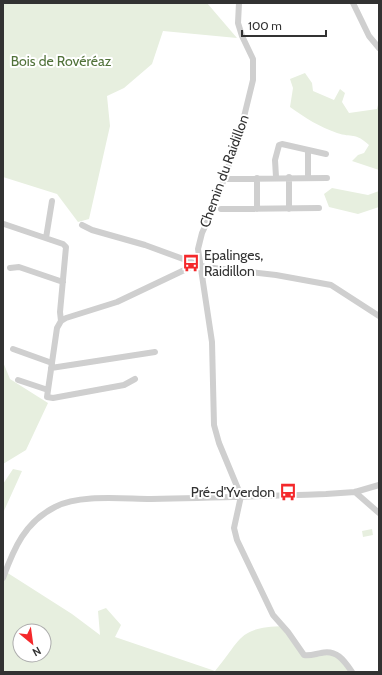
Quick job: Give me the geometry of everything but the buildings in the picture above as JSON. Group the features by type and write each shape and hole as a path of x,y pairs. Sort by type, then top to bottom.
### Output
{"street":[{"name":"Chemin du Raidillon","path":"238,3 238,23 242,36 253,59 254,75 241,129 200,239 198,249 198,265 212,342 214,425 219,443 241,496"},
{"path":"353,3 370,36 379,48"},
{"path":"276,177 275,160 279,145 282,144 326,154"},
{"path":"308,150 308,178"},
{"path":"223,179 276,177 327,178"},
{"path":"256,178 257,209"},
{"path":"289,178 290,209"},
{"path":"46,238 52,201"},
{"path":"221,209 319,208"},
{"path":"4,224 63,244 66,247 60,312 61,321 55,334 47,397 53,398 124,385 135,379"},
{"path":"82,225 92,230 139,243 198,265 321,282 337,287 379,316"},
{"path":"61,321 66,318 117,302 198,265"},
{"path":"10,268 19,267 63,282"},
{"path":"13,349 52,366 155,352"},
{"path":"18,380 48,390"},
{"path":"3,578 17,544 28,528 46,512 66,502 108,499 355,492 379,485"},
{"path":"355,492 379,513"},
{"path":"241,496 234,528 237,540 273,615 288,632 304,655 327,652 334,653 342,658 352,672"}],"green space":[{"name":"Bois de Rovéréaz","path":"3,3 207,3 237,38 163,31 152,64 124,88 107,96 110,126 89,219 78,222 57,194 3,177"},
{"path":"305,73 312,83 313,91 334,100 340,89 345,93 342,102 349,113 377,109 379,101 379,170 352,161 358,155 364,153 369,145 360,138 337,133 325,128 290,107 293,88 290,79"},
{"path":"332,188 368,195 379,191 379,207 358,214 329,207 324,194"},
{"path":"3,362 10,379 48,403 26,450 3,464"},
{"path":"13,469 22,471 3,513 3,484"},
{"path":"372,529 373,535 363,537 362,531"},
{"path":"3,570 72,614 100,635 98,611 106,608 121,625 115,637 215,671 236,643 249,632 269,627 285,626 305,657 321,653 332,653 341,658 351,672 3,672"}],"place":[{"name":"Epalinges, Raidillon","path":"191,263"},
{"name":"Pré-d'Yverdon","path":"288,492"}]}
